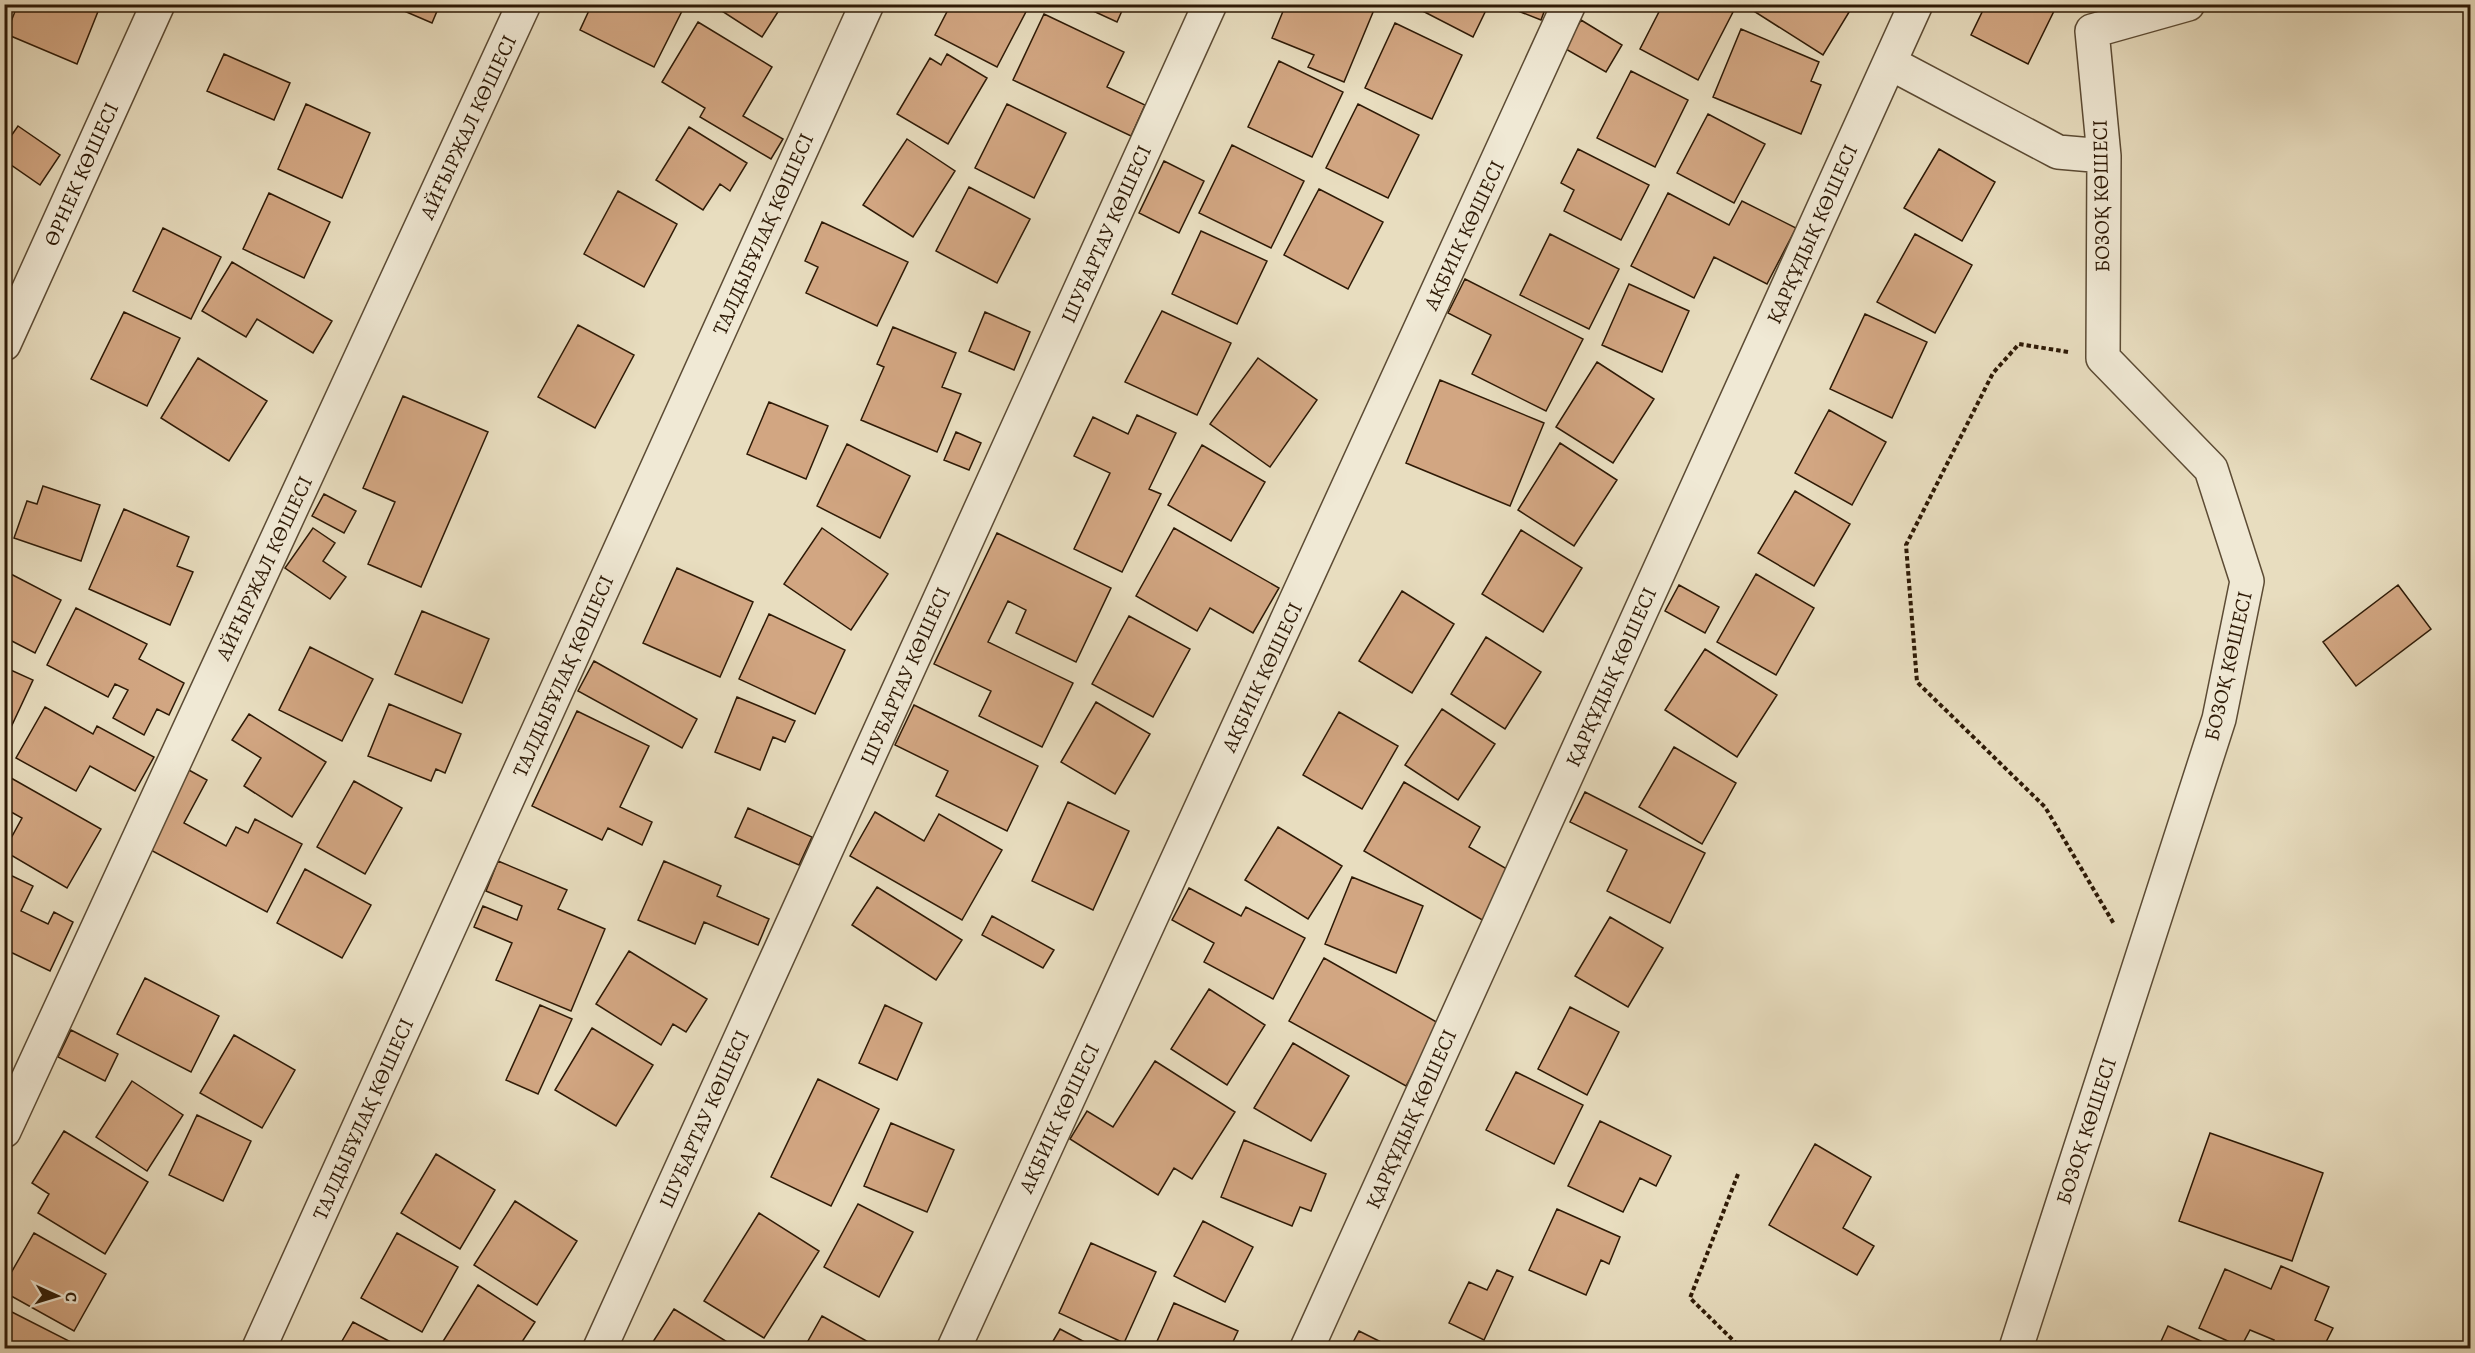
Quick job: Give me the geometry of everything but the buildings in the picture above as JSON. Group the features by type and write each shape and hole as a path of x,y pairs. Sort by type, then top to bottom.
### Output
{"street":[{"name":"ӨРНЕК КӨШЕСІ","path":"4,344 158,4"},
{"name":"АЙҒЫРЖАЛ КӨШЕСІ","path":"4,1131 524,4"},
{"name":"ТАЛДЫБҰЛАҚ КӨШЕСІ","path":"259,1348 867,4"},
{"name":"ШУБАРТАУ КӨШЕСІ","path":"600,1348 1210,4"},
{"name":"АҚБИІК КӨШЕСІ","path":"954,1348 1569,4"},
{"name":"ҚАРҚҰДЫҚ КӨШЕСІ","path":"1307,1348 1916,4"},
{"name":"БОЗОҚ КӨШЕСІ","path":"2016,1348 2219,719 2247,581 2211,469 2103,358 2104,156 2092,31 2188,4"},
{"path":"1890,63 2058,152 2104,156"}],"path":[{"path":"2103,358 2019,344 1993,372 1906,545 1917,682 2045,807 2139,966"},
{"path":"1737,1174 1690,1298 1741,1348"}]}
